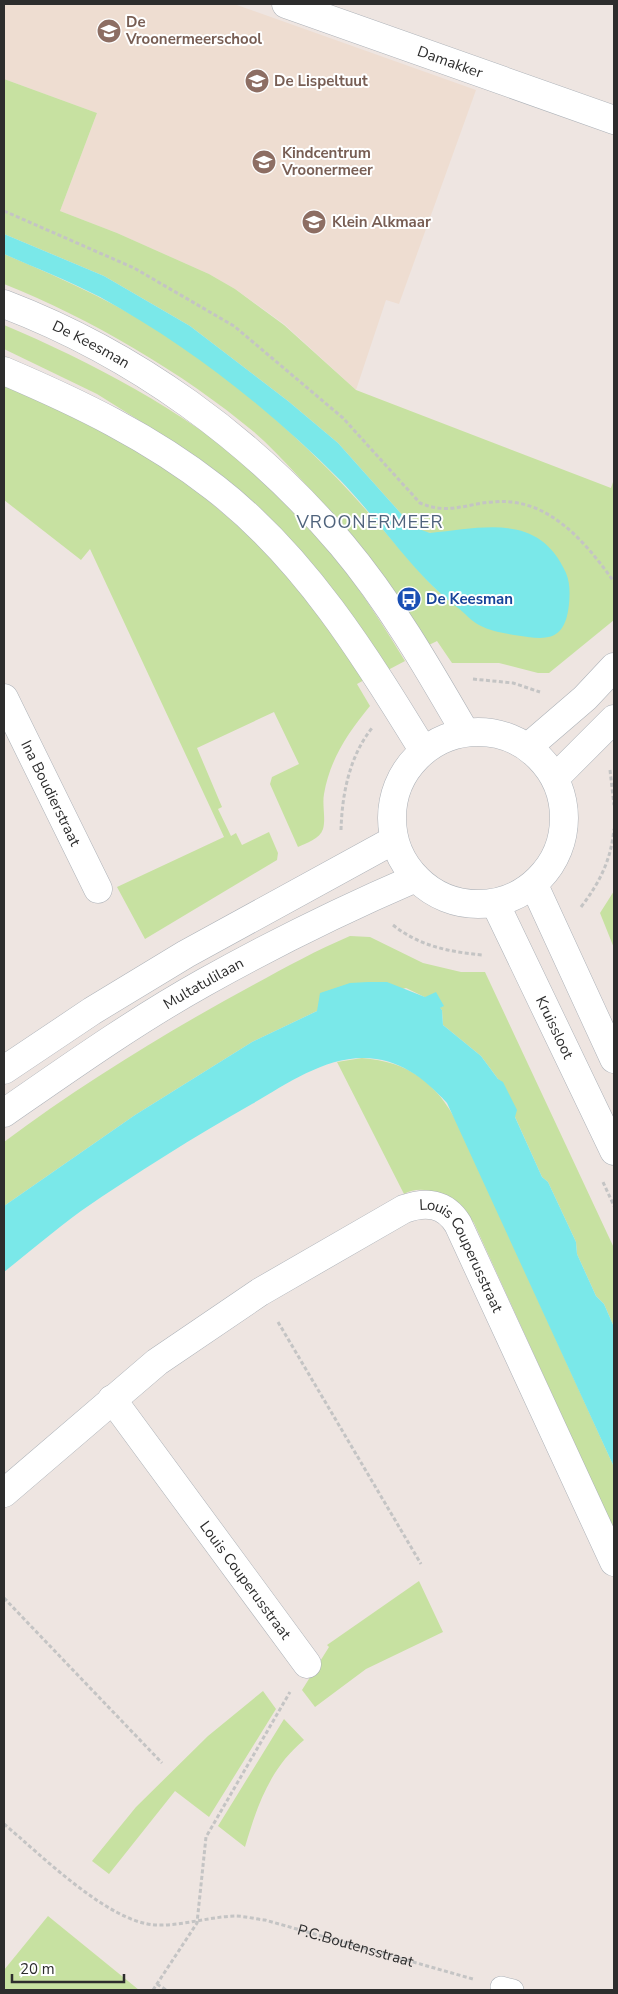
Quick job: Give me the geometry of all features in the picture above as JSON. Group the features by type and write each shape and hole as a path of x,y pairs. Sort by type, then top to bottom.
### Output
{"street":[{"name":"Damakker","path":"286,4 614,120"},
{"name":"De Keesman","path":"4,304 71,333 150,378 224,429 290,488 343,546 390,610 438,685 465,732"},
{"path":"4,371 58,393 132,431 216,489 266,535 326,603 396,706 423,750"},
{"path":"528,747 568,713 614,667"},
{"name":"Ina Boudierstraat","path":"4,698 98,889"},
{"path":"555,778 594,742 614,719"},
{"path":"465,732 489,733 510,737 528,747 544,761 555,778 562,806 559,846 548,868 534,885 516,896 495,903 473,904 453,900 433,892 416,878 403,860 394,840 391,820 396,788 402,776 423,750 442,739 465,732"},
{"path":"4,1070 92,1011 186,954 394,840"},
{"name":"Multatulilaan","path":"4,1113 116,1038 204,983 367,898 416,878"},
{"path":"534,885 614,1059"},
{"name":"Kruissloot","path":"495,903 614,1151"},
{"name":"Louis Couperusstraat","path":"4,1493 157,1362 260,1292 404,1208 425,1204 439,1205 448,1210 458,1224 614,1562"},
{"name":"Louis Couperusstraat","path":"112,1399 307,1664"}],"path":[{"path":"4,211 134,268 234,326 343,418 420,503 433,509 447,510 492,501 527,503 555,517 585,544 614,582"},
{"path":"438,685 470,678 513,683 551,698 568,713"},
{"path":"350,863 341,843 341,823 349,773 366,736 379,718 396,706"},
{"path":"594,742 609,766 614,805"},
{"path":"554,928 578,911 594,890 609,859 614,829"},
{"path":"367,898 405,935 440,949 486,955 517,947"},
{"path":"260,1292 421,1564"},
{"path":"4,1598 162,1763"},
{"path":"153,1990 196,1922 206,1837 307,1664"},
{"path":"4,1824 98,1901 118,1914 156,1925 196,1922"},
{"name":"P.C.Boutensstraat","path":"196,1922 235,1916 265,1920 507,1989"},
{"path":"157,1984 166,1990"}],"shaded area":[{"name":"Kindcentrum Vroonermeer","path":"4,4 234,4 476,90 399,304 386,300 356,390 284,324 235,289 209,274 117,233 60,211 97,113 4,79"}],"green space":[{"path":"4,79 97,113 60,211 117,233 209,274 235,289 284,325 356,390 611,488 614,479 614,620 549,673 538,673 499,663 452,663 437,641 427,646 382,579 350,536 297,475 254,432 198,389 135,349 69,313 4,284 4,254 97,296 129,313 189,351 275,418 327,468 427,579 459,608 481,528 429,533 413,527 338,443 288,401 190,326 104,276 4,234"},
{"path":"4,325 114,377 185,420 250,468 280,495 316,533 363,595 405,661 388,670 215,476 156,431 97,394 4,349"},
{"path":"4,386 38,398 167,466 255,540 304,592 366,679 357,684 370,706 347,736 335,758 324,794 323,829 316,838 298,847 270,784 272,777 299,764 274,712 197,748 222,807 218,809 231,836 236,833 242,845 269,832 278,853 277,860 145,939 117,887 224,837 90,549 81,560 4,500"},
{"path":"614,891 614,948 600,913"},
{"path":"350,936 370,937 423,963 461,972 485,972 614,1248 614,1327 604,1304 596,1296 577,1254 576,1242 548,1182 542,1177 498,1079 481,1056 443,1025 442,1010 439,1008 443,1006 406,988 317,1011 252,1042 135,1115 4,1206 4,1142 95,1078 158,1039 278,971"},
{"path":"362,1058 394,1064 419,1077 440,1097 458,1124 614,1467 614,1530 474,1223 453,1201 434,1192 414,1190 404,1194 337,1062"},
{"path":"419,1581 443,1632 366,1669 315,1707 302,1690 329,1647 327,1645"},
{"path":"263,1691 276,1709 209,1817 175,1791 109,1874 92,1861 136,1807 208,1736"},
{"path":"284,1719 304,1740 282,1763 266,1789 254,1817 245,1847 218,1826"},
{"path":"48,1916 139,1990 4,1990 4,1970"}],"water":[{"path":"4,234 104,276 190,326 288,401 338,443 413,527 430,533 490,527 508,528 525,532 541,540 555,554 568,580 569,604 563,626 552,636 536,638 496,632 476,623 426,579 355,496 313,453 256,403 196,357 133,316 88,291 4,254"},
{"path":"387,982 425,997 436,992 444,1006 440,1008 442,1010 443,1025 481,1056 498,1079 503,1082 517,1110 515,1117 542,1177 548,1182 576,1242 577,1254 596,1296 604,1304 614,1327 614,1467 447,1103 429,1085 410,1071 388,1062 363,1058 348,1059 319,1068 291,1081 144,1169 81,1211 4,1272 4,1206 135,1115 252,1042 317,1011 320,993 350,983"}],"place":[{"name":"De Vroonermeerschool","path":"109,31"},
{"name":"De Lispeltuut","path":"257,81"},
{"name":"Kindcentrum Vroonermeer","path":"264,162"},
{"name":"Klein Alkmaar","path":"314,222"},
{"name":"De Keesman","path":"409,599"}],"district":[{"name":"VROONERMEER","path":"370,522"}]}
